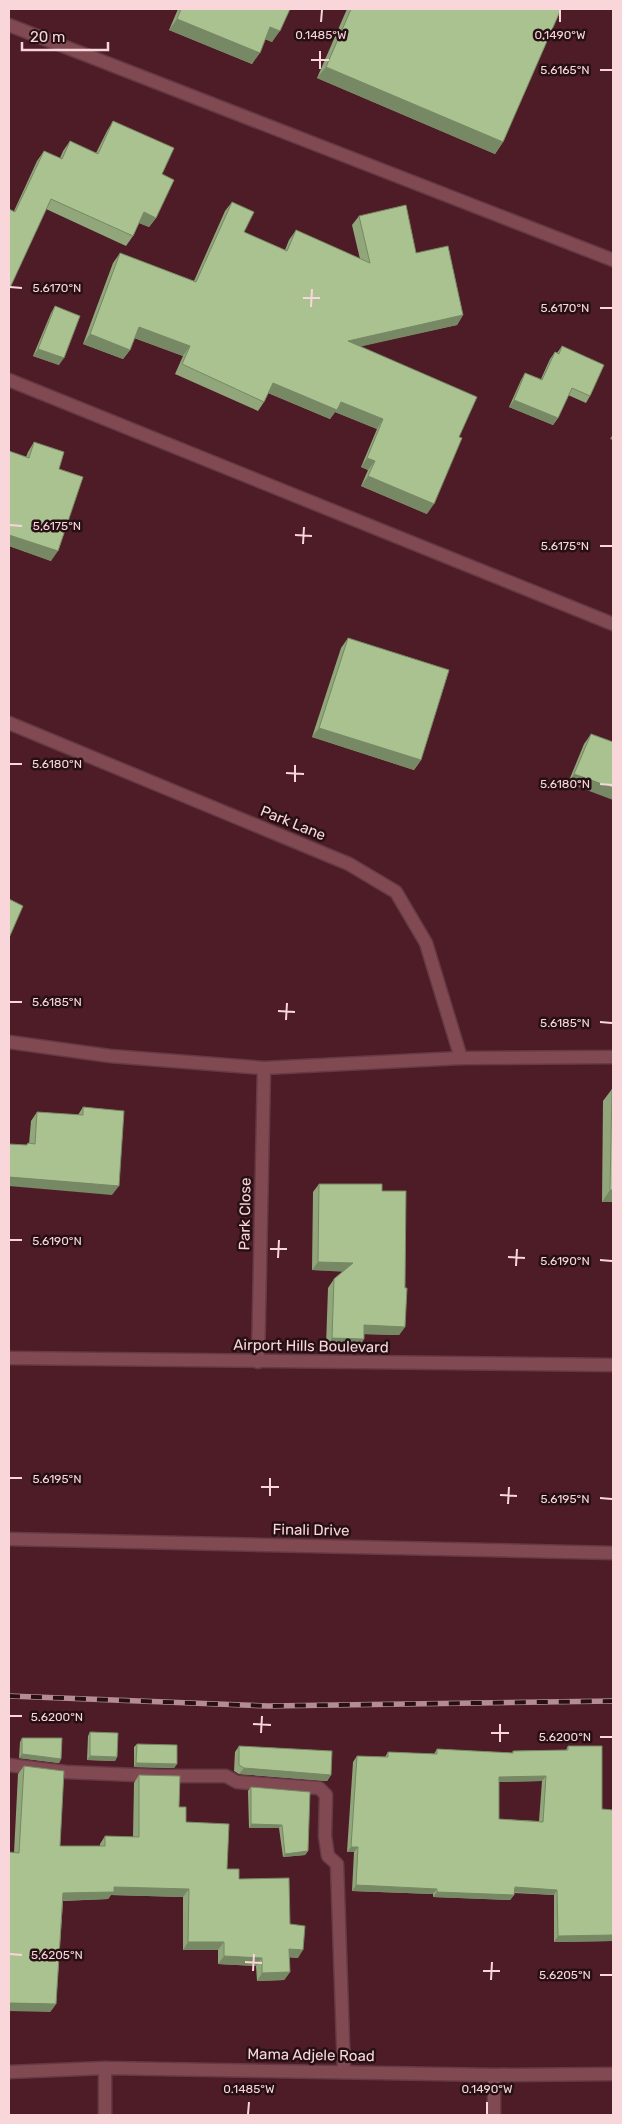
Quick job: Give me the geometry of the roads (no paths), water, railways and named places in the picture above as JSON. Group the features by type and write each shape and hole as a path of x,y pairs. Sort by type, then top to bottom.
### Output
{"street":[{"path":"9,25 613,260"},
{"path":"9,380 613,624"},
{"name":"Park Lane","path":"9,723 349,864 396,892 426,943 461,1058"},
{"path":"9,1042 110,1056 264,1068 461,1058 613,1057"},
{"name":"Park Close","path":"258,1362 264,1068"},
{"name":"Airport Hills Boulevard","path":"9,1358 613,1365"},
{"name":"Finali Drive","path":"9,1539 613,1553"},
{"path":"9,1765 76,1772 158,1776 226,1776 237,1782 319,1788 326,1795 325,1836 328,1856 337,1864 344,2072"},
{"path":"105,2068 105,2115"},
{"name":"Mama Adjele Road","path":"9,2072 105,2068 494,2075 613,2074"},
{"path":"494,2075 494,2115"}],"railway":[{"path":"9,1696 268,1706 613,1701"}]}
